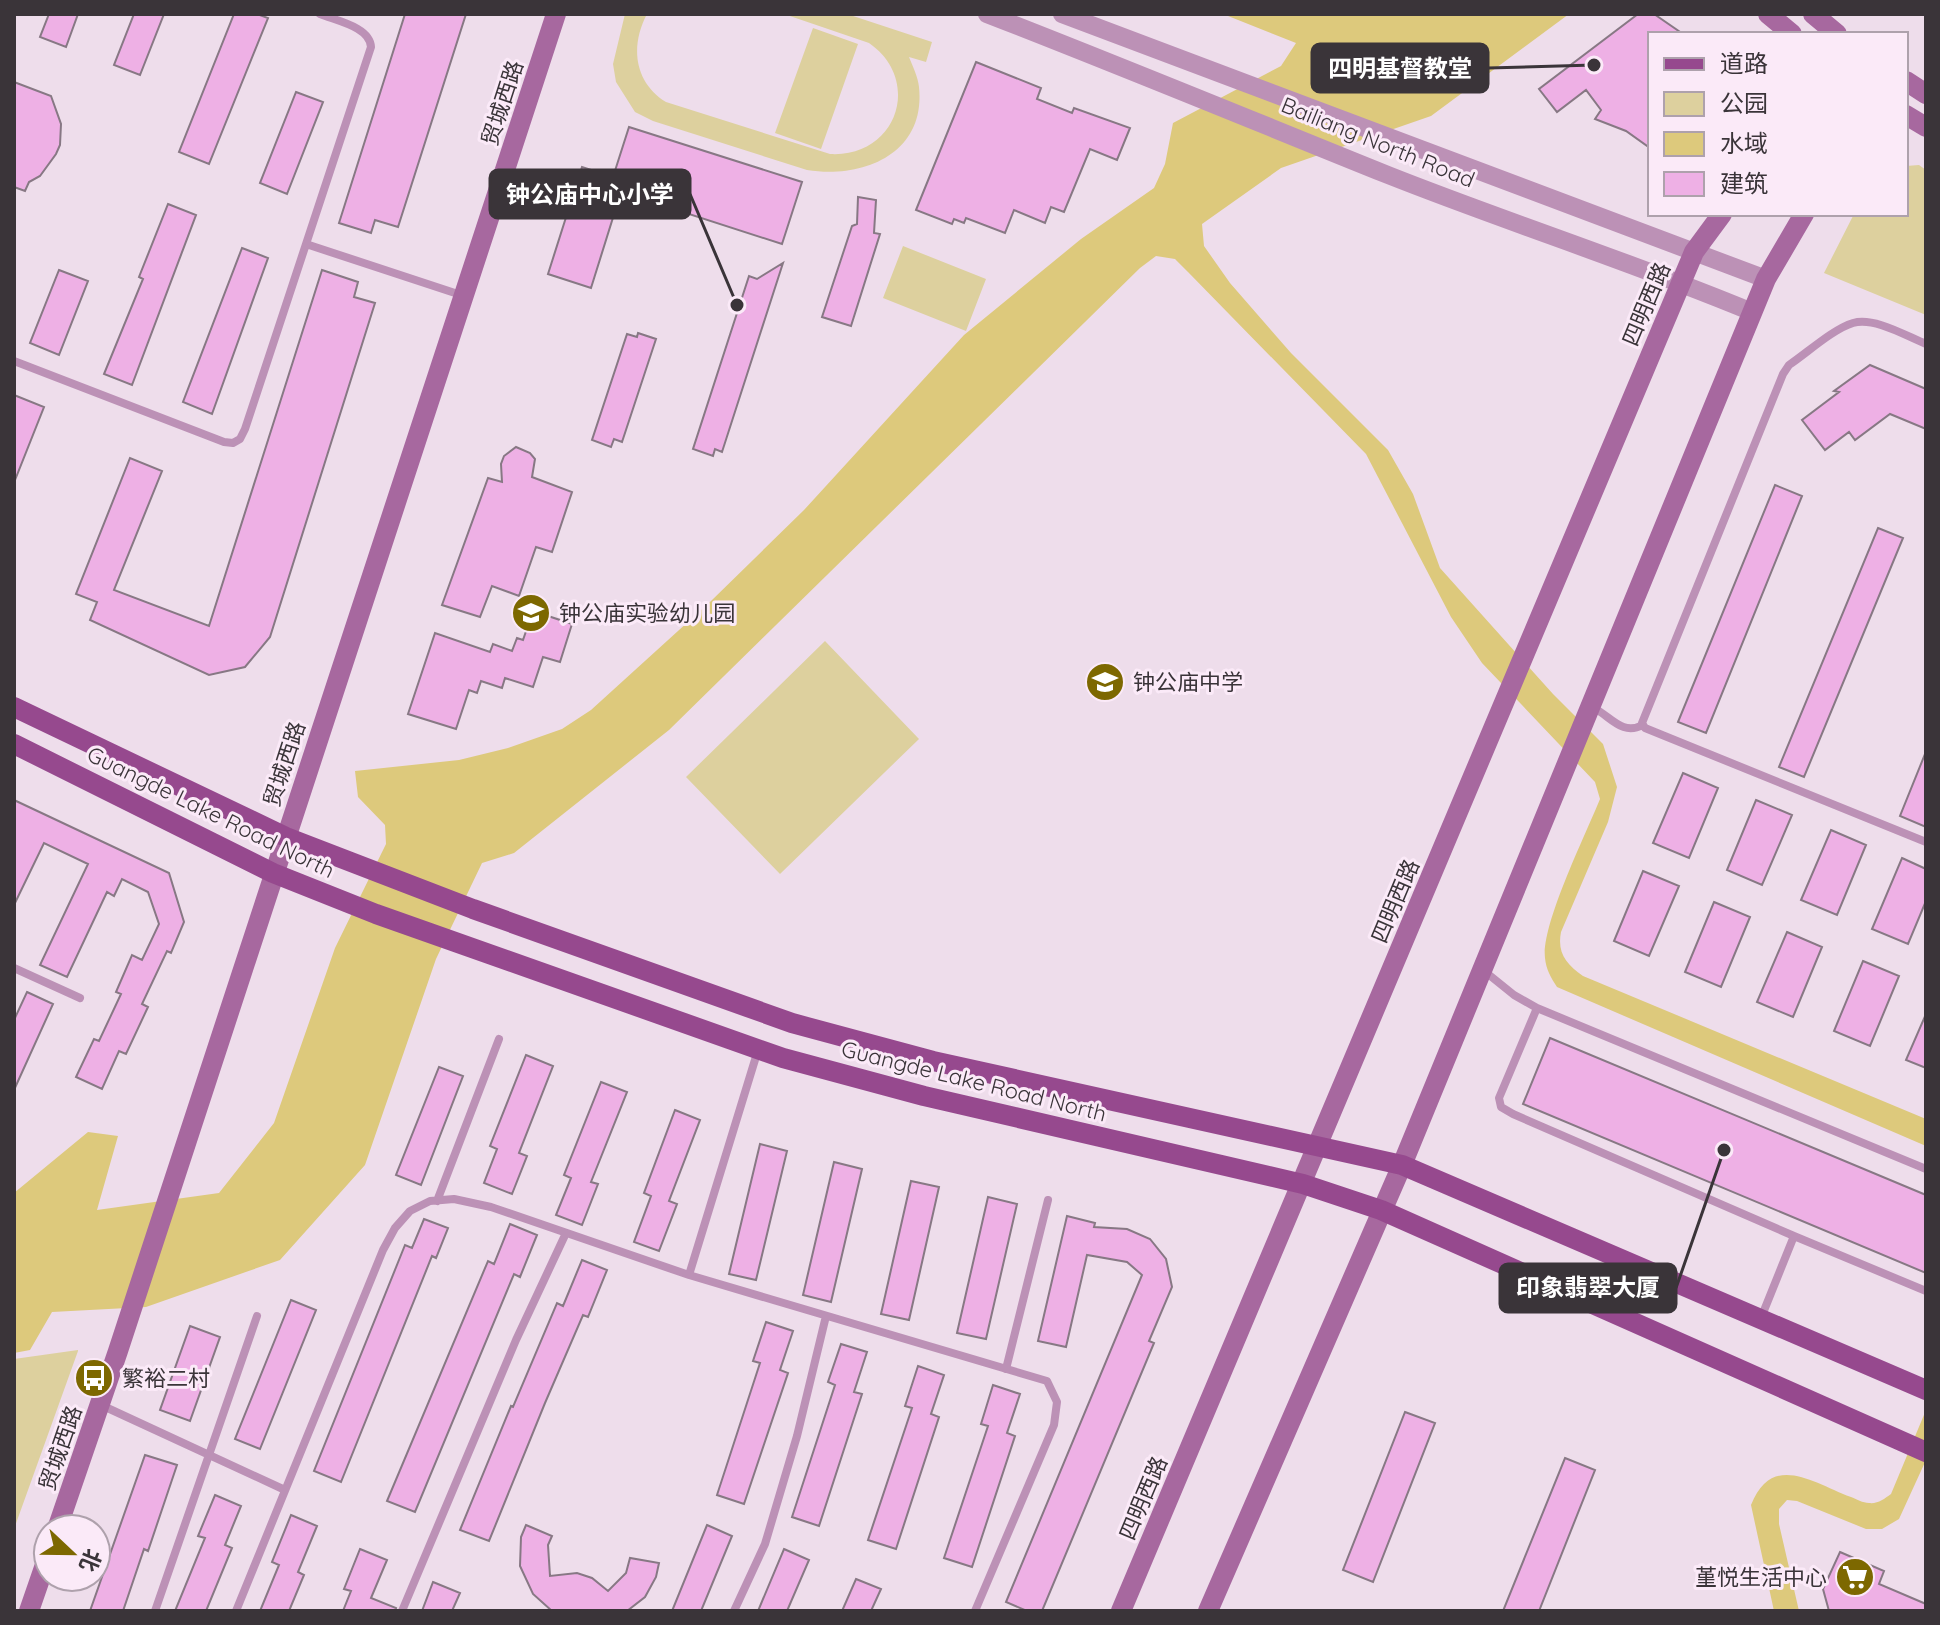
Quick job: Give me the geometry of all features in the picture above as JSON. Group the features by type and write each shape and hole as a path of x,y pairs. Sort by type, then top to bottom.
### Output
{"main road":[{"name":"贸城西路","path":"63,1513 556,14"},
{"path":"1768,14 1790,32"},
{"path":"1813,14 1835,32"},
{"path":"1908,82 1926,94"},
{"path":"1908,116 1926,127"},
{"name":"四明西路","path":"1121,1611 1694,252 1721,216"},
{"path":"1208,1611 1402,1165 1766,279 1803,216"},
{"name":"Guangde Lake Road North","path":"14,707 286,837 473,909 806,1027 933,1061 1402,1165 1926,1390"},
{"name":"Guangde Lake Road North","path":"14,744 273,873 376,914 759,1050 911,1093 1303,1184 1381,1210 1926,1452"}],"street":[{"name":"Bailiang North Road","path":"987,14 1389,175 1752,312"},
{"name":"Bailiang North Road","path":"1062,14 1766,279"}],"lane":[{"path":"14,361 233,443 240,439 371,47 366,33 320,14"},
{"path":"306,244 464,296"},
{"path":"1587,712 1601,711 1621,728 1634,729 1643,725 1789,365 1856,322 1870,323 1926,344"},
{"path":"1643,725 1926,842"},
{"path":"14,968 80,998"},
{"path":"1482,970 1537,1008 1926,1169"},
{"path":"1537,1008 1499,1098 1501,1107 1926,1291"},
{"path":"437,1201 499,1039"},
{"path":"689,1275 759,1050"},
{"path":"236,1611 383,1250 395,1228 410,1211 437,1201 454,1199 491,1207 689,1275 1047,1381 1057,1402 1054,1425 975,1611"},
{"path":"1006,1369 1048,1200"},
{"path":"402,1611 516,1340 566,1233"},
{"path":"1761,1319 1794,1236"},
{"path":"155,1611 257,1316"},
{"path":"734,1611 765,1544 797,1436 826,1316"},
{"path":"100,1405 285,1490"}],"green space":[{"path":"625,14 647,14 638,38 638,62 647,84 666,102 830,154 853,152 872,144 886,130 895,114 898,95 895,77 886,59 869,43 784,14 847,14 932,42 926,62 909,57 919,87 918,110 912,130 887,157 869,165 828,172 807,170 653,121 635,112 616,82 613,64"},
{"path":"813,28 858,44 821,149 775,133"},
{"path":"1919,165 1926,170 1926,315 1824,273 1853,216 1908,216 1908,166"},
{"path":"903,246 986,279 966,331 883,298"},
{"path":"825,641 919,739 780,874 686,777"},
{"path":"78,1351 14,1529 14,1359"}],"water":[{"path":"1223,14 1569,14 1431,116 1281,168 1202,224 1204,246 1230,283 1291,353 1388,450 1413,494 1440,568 1553,694 1603,744 1617,787 1608,822 1561,932 1560,946 1572,967 1583,976 1926,1119 1926,1146 1557,987 1546,966 1546,943 1557,902 1600,799 1595,782 1482,663 1451,617 1366,454 1175,259 1156,256 1140,268 669,730 514,853 482,863 436,959 365,1165 280,1260 146,1307 52,1312 30,1350 14,1353 14,1193 88,1132 118,1136 97,1210 219,1193 274,1123 335,948 386,844 385,825 358,797 355,771 459,760 508,748 562,729 591,710 711,601 804,510 964,335 1081,239 1154,188 1165,164 1173,123 1281,66 1296,43"},
{"path":"1926,1410 1926,1460 1899,1519 1882,1529 1866,1529 1797,1501 1787,1500 1779,1509 1779,1524 1799,1611 1774,1611 1751,1505 1760,1489 1770,1479 1782,1475 1794,1476 1864,1502 1881,1501 1891,1494"}],"building":[{"path":"49,14 78,14 66,47 40,37"},
{"path":"134,14 164,14 140,75 114,65"},
{"path":"234,14 257,14 268,18 209,164 179,152"},
{"path":"405,14 466,14 398,227 375,220 371,233 339,223"},
{"path":"1638,14 1654,14 1680,32 1648,32 1648,147 1626,131 1595,119 1601,110 1586,90 1557,112 1539,89"},
{"path":"976,62 1041,88 1037,99 1072,113 1074,108 1130,128 1117,160 1090,149 1064,212 1051,207 1045,223 1014,210 1005,233 966,218 964,223 954,219 952,224 916,210"},
{"path":"14,82 51,96 61,124 60,145 56,154 40,176 29,182 25,191 14,187"},
{"path":"296,92 323,102 287,194 260,183"},
{"path":"629,127 802,182 782,244 621,192 591,288 548,274 582,167 613,177"},
{"path":"858,197 876,200 874,233 880,234 851,326 822,317 852,226 857,224"},
{"path":"168,204 196,215 132,385 104,374 143,279 139,277"},
{"path":"242,248 268,258 212,414 183,402"},
{"path":"783,263 722,452 715,449 713,456 693,449 749,276 757,279"},
{"path":"59,270 88,281 59,355 30,343"},
{"path":"322,270 358,282 354,297 375,303 270,637 245,667 209,675 90,620 97,602 76,594 130,458 162,471 114,590 209,626"},
{"path":"638,333 656,339 622,442 614,439 611,447 592,440 627,334 637,337"},
{"path":"1870,365 1926,389 1926,429 1890,414 1855,440 1849,432 1825,450 1802,420 1839,392 1834,391"},
{"path":"14,395 44,407 15,480 14,480"},
{"path":"516,447 530,453 535,459 532,477 572,492 552,552 536,547 519,596 492,586 480,617 442,605 488,478 502,482 504,456"},
{"path":"1775,485 1802,496 1706,733 1678,722"},
{"path":"1878,528 1903,538 1804,777 1779,767"},
{"path":"533,611 572,624 560,662 543,657 533,687 505,678 502,688 481,681 477,693 469,690 456,729 408,714 435,633 490,652 493,644 512,651 517,638 523,640"},
{"path":"1926,754 1926,827 1900,816"},
{"path":"1683,773 1718,788 1689,858 1653,843"},
{"path":"14,800 169,873 184,922 171,953 167,951 142,1004 148,1007 126,1054 119,1051 102,1089 76,1077 94,1039 99,1041 121,994 116,992 132,955 142,960 159,924 148,892 122,879 114,896 107,892 67,977 40,965 88,864 44,843 14,905"},
{"path":"1756,800 1792,815 1762,885 1727,870"},
{"path":"1831,830 1866,845 1837,915 1801,900"},
{"path":"1902,858 1926,869 1926,901 1908,944 1872,929"},
{"path":"1643,871 1679,886 1649,956 1614,941"},
{"path":"1714,902 1750,917 1721,987 1685,972"},
{"path":"1787,932 1822,947 1793,1017 1757,1002"},
{"path":"1863,961 1899,976 1870,1046 1834,1031"},
{"path":"27,992 53,1004 14,1090 14,1020"},
{"path":"1926,1014 1926,1068 1906,1060"},
{"path":"1550,1038 1926,1195 1926,1273 1523,1104"},
{"path":"526,1055 553,1066 519,1153 527,1156 512,1194 484,1183 497,1149 490,1146"},
{"path":"439,1067 463,1076 421,1185 396,1175"},
{"path":"601,1082 627,1092 591,1182 598,1184 582,1225 556,1215 571,1178 564,1175"},
{"path":"675,1110 700,1120 669,1201 677,1204 659,1251 634,1242 651,1196 644,1193"},
{"path":"760,1144 787,1151 756,1280 729,1274"},
{"path":"834,1162 862,1169 831,1302 803,1295"},
{"path":"911,1181 939,1187 909,1320 881,1314"},
{"path":"988,1197 1017,1204 986,1339 957,1333"},
{"path":"1067,1216 1095,1223 1094,1227 1127,1229 1150,1239 1166,1259 1172,1287 1149,1341 1154,1343 1042,1611 1027,1611 1006,1602 1142,1275 1127,1262 1087,1255 1066,1347 1038,1341"},
{"path":"424,1219 448,1228 436,1258 432,1256 341,1482 314,1471 405,1245 412,1248"},
{"path":"510,1224 537,1235 520,1277 514,1274 415,1512 387,1501 488,1261 494,1264"},
{"path":"582,1260 607,1270 588,1317 583,1315 489,1541 460,1530 557,1303 563,1306"},
{"path":"291,1300 316,1310 260,1449 235,1439"},
{"path":"766,1322 793,1331 780,1370 788,1373 744,1504 717,1495 760,1363 753,1361"},
{"path":"190,1326 220,1337 190,1421 160,1410"},
{"path":"841,1344 867,1352 854,1392 862,1394 819,1526 792,1517 835,1385 828,1382"},
{"path":"918,1366 944,1375 931,1414 939,1417 896,1549 868,1540 912,1408 905,1406"},
{"path":"993,1385 1020,1394 1007,1433 1015,1436 972,1567 944,1558 988,1426 981,1424"},
{"path":"1405,1412 1435,1423 1373,1582 1343,1570"},
{"path":"145,1455 177,1465 148,1551 144,1549 123,1611 90,1611 96,1593 112,1593 112,1549"},
{"path":"1565,1458 1595,1470 1539,1611 1503,1611"},
{"path":"215,1495 241,1506 225,1545 232,1548 206,1611 175,1611 205,1538 198,1536"},
{"path":"291,1515 317,1526 298,1572 304,1575 289,1611 260,1611 279,1565 272,1562"},
{"path":"526,1525 552,1536 548,1545 550,1576 577,1573 592,1578 608,1591 626,1573 630,1558 659,1563 656,1577 645,1597 627,1611 552,1611 533,1594 520,1566 521,1537"},
{"path":"707,1525 732,1536 701,1611 672,1611"},
{"path":"360,1549 387,1560 371,1598 396,1608 395,1611 343,1611 351,1591 344,1589"},
{"path":"784,1549 809,1560 787,1611 758,1611"},
{"name":"堇悦生活中心","path":"1840,1552 1884,1571 1879,1584 1926,1604 1926,1611 1829,1611 1823,1589"},
{"path":"856,1579 881,1589 871,1611 842,1611"},
{"path":"433,1582 460,1593 452,1611 422,1611"}],"place":[{"name":"四明基督教堂","path":"1594,65"},
{"name":"钟公庙中心小学","path":"737,305"},
{"name":"钟公庙实验幼儿园","path":"531,613"},
{"name":"钟公庙中学","path":"1105,682"},
{"name":"印象翡翠大厦","path":"1724,1150"},
{"name":"繁裕二村","path":"94,1378"},
{"name":"堇悦生活中心","path":"1855,1577"}]}
